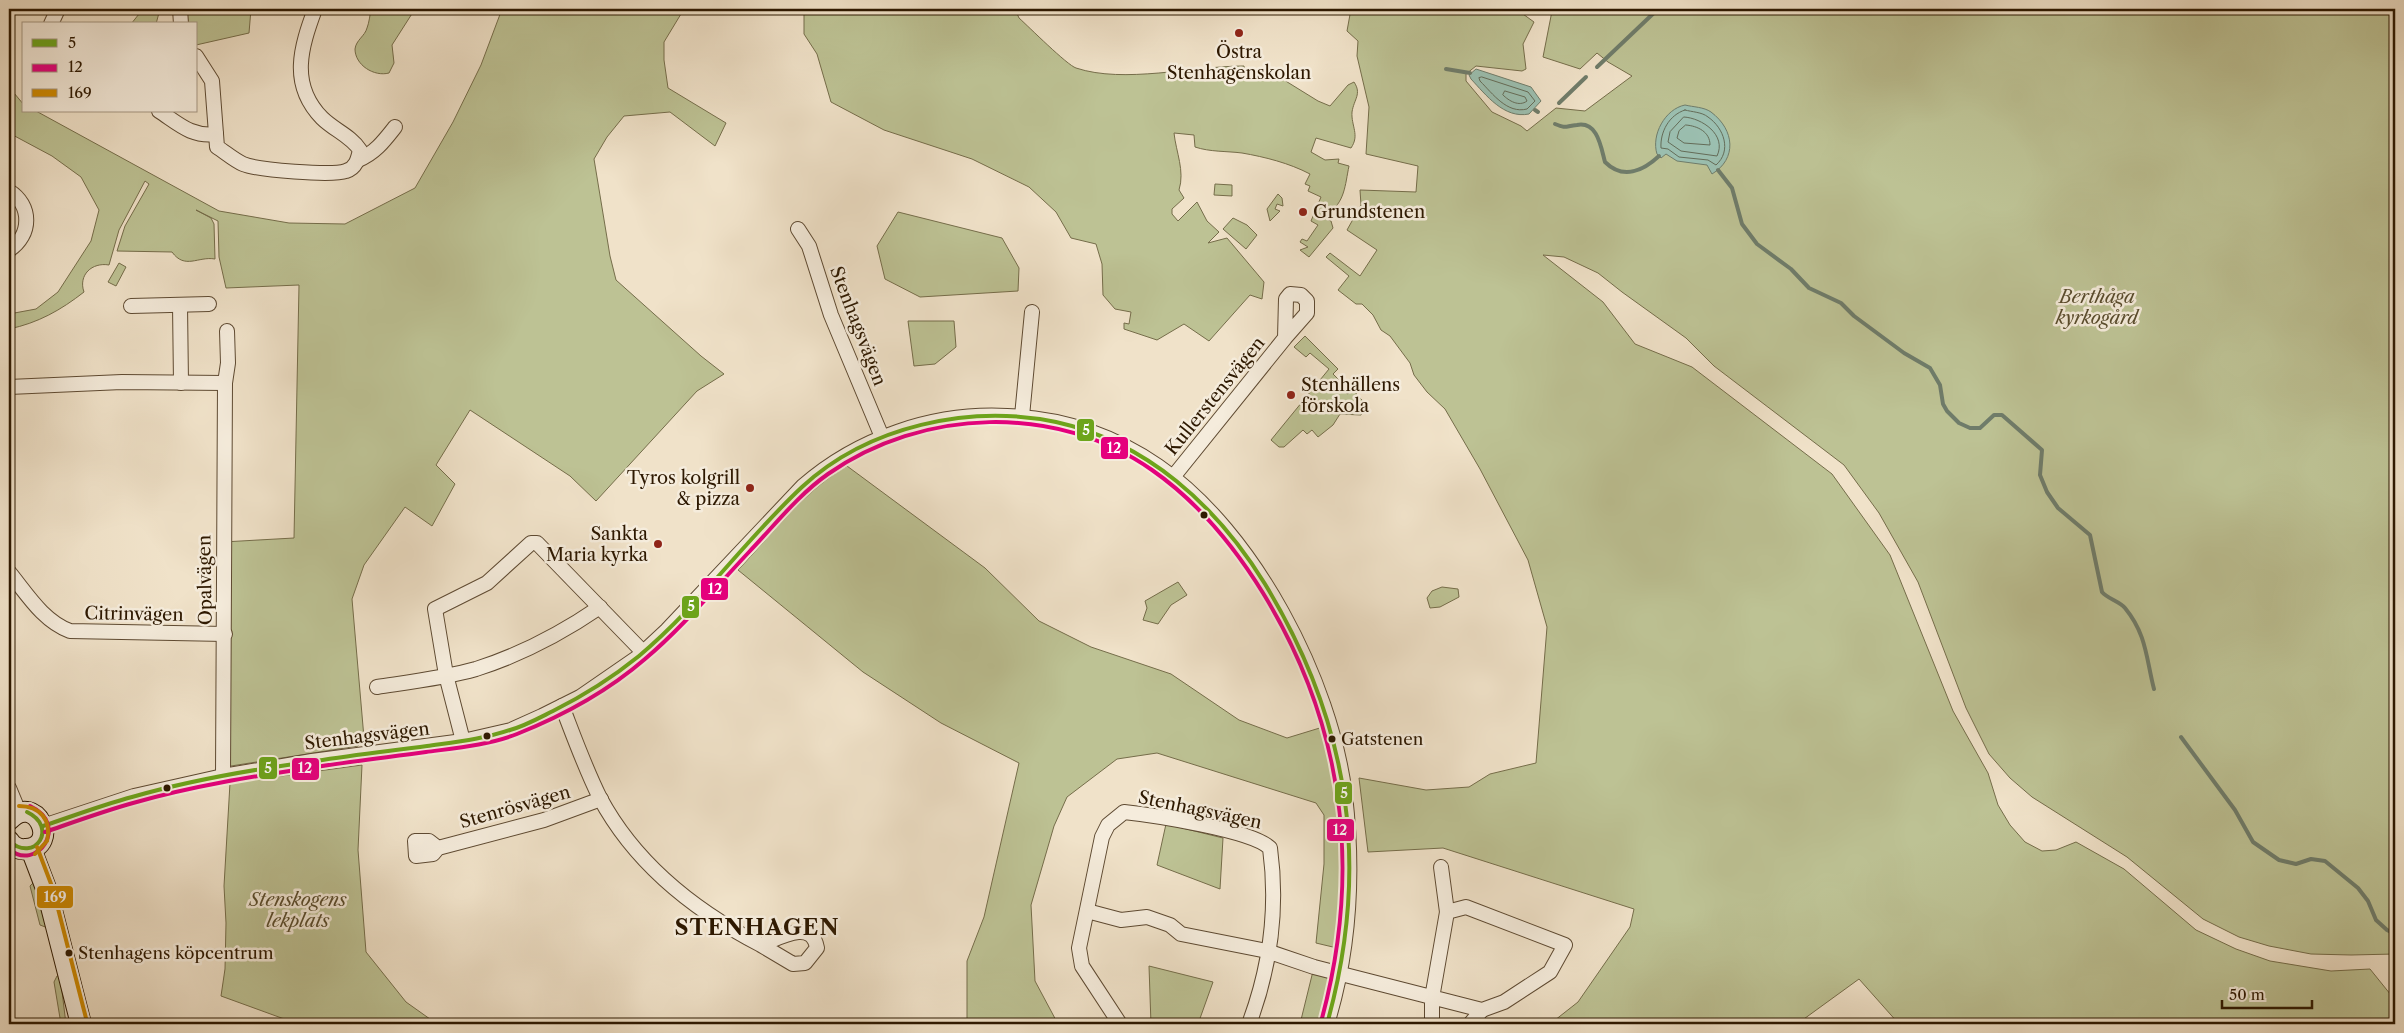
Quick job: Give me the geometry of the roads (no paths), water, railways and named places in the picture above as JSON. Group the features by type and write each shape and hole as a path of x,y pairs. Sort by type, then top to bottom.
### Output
{"street":[{"path":"52,22 58,9"},
{"path":"180,9 181,22"},
{"path":"198,59 212,81 217,147 242,164 254,168 309,172 346,171 355,166 360,150 356,143 321,118 304,88 300,60 302,45 315,9"},
{"path":"161,112 189,131 201,136 216,134"},
{"path":"358,160 369,156 395,127"},
{"path":"9,191 22,201 26,212 26,224 22,236 9,250"},
{"name":"Stenhagsvägen","path":"798,229 809,246 831,315 882,437"},
{"path":"180,304 181,383"},
{"path":"131,306 209,304"},
{"path":"1022,416 1032,312"},
{"name":"Opalvägen","path":"223,776 225,634 223,542 224,383 228,364 227,331"},
{"name":"Kullerstensvägen","path":"1173,477 1285,338"},
{"path":"9,387 122,382 224,383"},
{"name":"Stenhagsvägen","path":"43,826 134,796 223,776 312,761 463,742 511,730 562,706 623,669 643,652 803,486 823,469 882,437 916,425 948,418 984,414 1053,420 1098,434 1156,464 1173,477 1212,515 1260,576 1278,605 1311,672 1338,756 1345,795 1349,864 1348,918 1342,974 1327,1024"},
{"path":"463,742 446,676 435,609 487,583 530,543 537,543 643,652"},
{"name":"Citrinvägen","path":"9,572 40,611 56,625 70,631 225,634"},
{"path":"377,687 446,676 477,668 526,649 600,607"},
{"name":"Stenrösvägen","path":"562,706 584,765 601,799 638,853 670,885 712,918 761,945"},
{"path":"9,788 14,816 31,813 36,816 43,826 40,842 31,849 16,848 9,841"},
{"name":"Stenrösvägen","path":"438,848 544,820 601,799"},
{"name":"Stenhagsvägen","path":"1120,1024 1082,966 1079,948 1102,837 1108,825 1124,812 1148,814 1224,830 1259,840 1270,848 1275,880 1274,914 1260,996 1249,1024"},
{"path":"31,849 47,891 79,1022"},
{"path":"1432,1024 1432,998 1447,912 1441,867"},
{"path":"1447,912 1466,907 1565,945 1550,972 1504,1002 1482,1010 1470,1024"},
{"path":"1087,911 1121,920 1147,917 1170,925 1182,934 1267,952 1342,974 1482,1010"}],"water":[{"path":"1476,69 1531,87 1541,101 1529,114 1520,115 1512,113 1496,104 1471,79 1469,75"},
{"path":"1685,105 1708,110 1725,127 1730,144 1729,153 1726,161 1712,174 1707,165 1677,161 1666,154 1661,158 1657,154 1656,139 1661,124 1671,112"}],"waterway":[{"path":"1597,67 1658,9"},
{"path":"1446,69 1470,73"},
{"path":"1559,103 1586,77"},
{"path":"1555,124 1564,127 1577,125 1590,127 1600,143 1605,162 1619,171 1626,172 1640,169 1659,156"},
{"path":"1718,170 1732,188 1742,224 1757,244 1791,269 1809,288 1841,303 1854,316 1904,353 1930,368 1940,385 1943,404 1959,423 1970,428 1980,428 1994,415 2002,415 2042,450 2040,475 2047,492 2058,508 2090,535 2102,592 2125,608 2138,628 2145,647 2154,689"},
{"path":"2181,737 2235,810 2253,842 2279,860 2296,864 2311,859 2325,861 2358,888 2368,901 2376,920 2387,930 2395,934"}],"place":[{"name":"Östra Stenhagenskolan","path":"1239,33"},
{"name":"Grundstenen","path":"1303,212"},
{"name":"Stenhällens förskola","path":"1291,395"},
{"name":"Tyros kolgrill & pizza","path":"750,488"},
{"name":"Sankta Maria kyrka","path":"658,544"},
{"name":"Gatstenen","path":"1332,739"},
{"name":"Stenhagens köpcentrum","path":"69,953"}],"district":[{"name":"STENHAGEN","path":"757,927"}],"park label":[{"name":"Berthåga kyrkogård","path":"2097,307"},
{"name":"Stenskogens lekplats","path":"298,910"}]}
